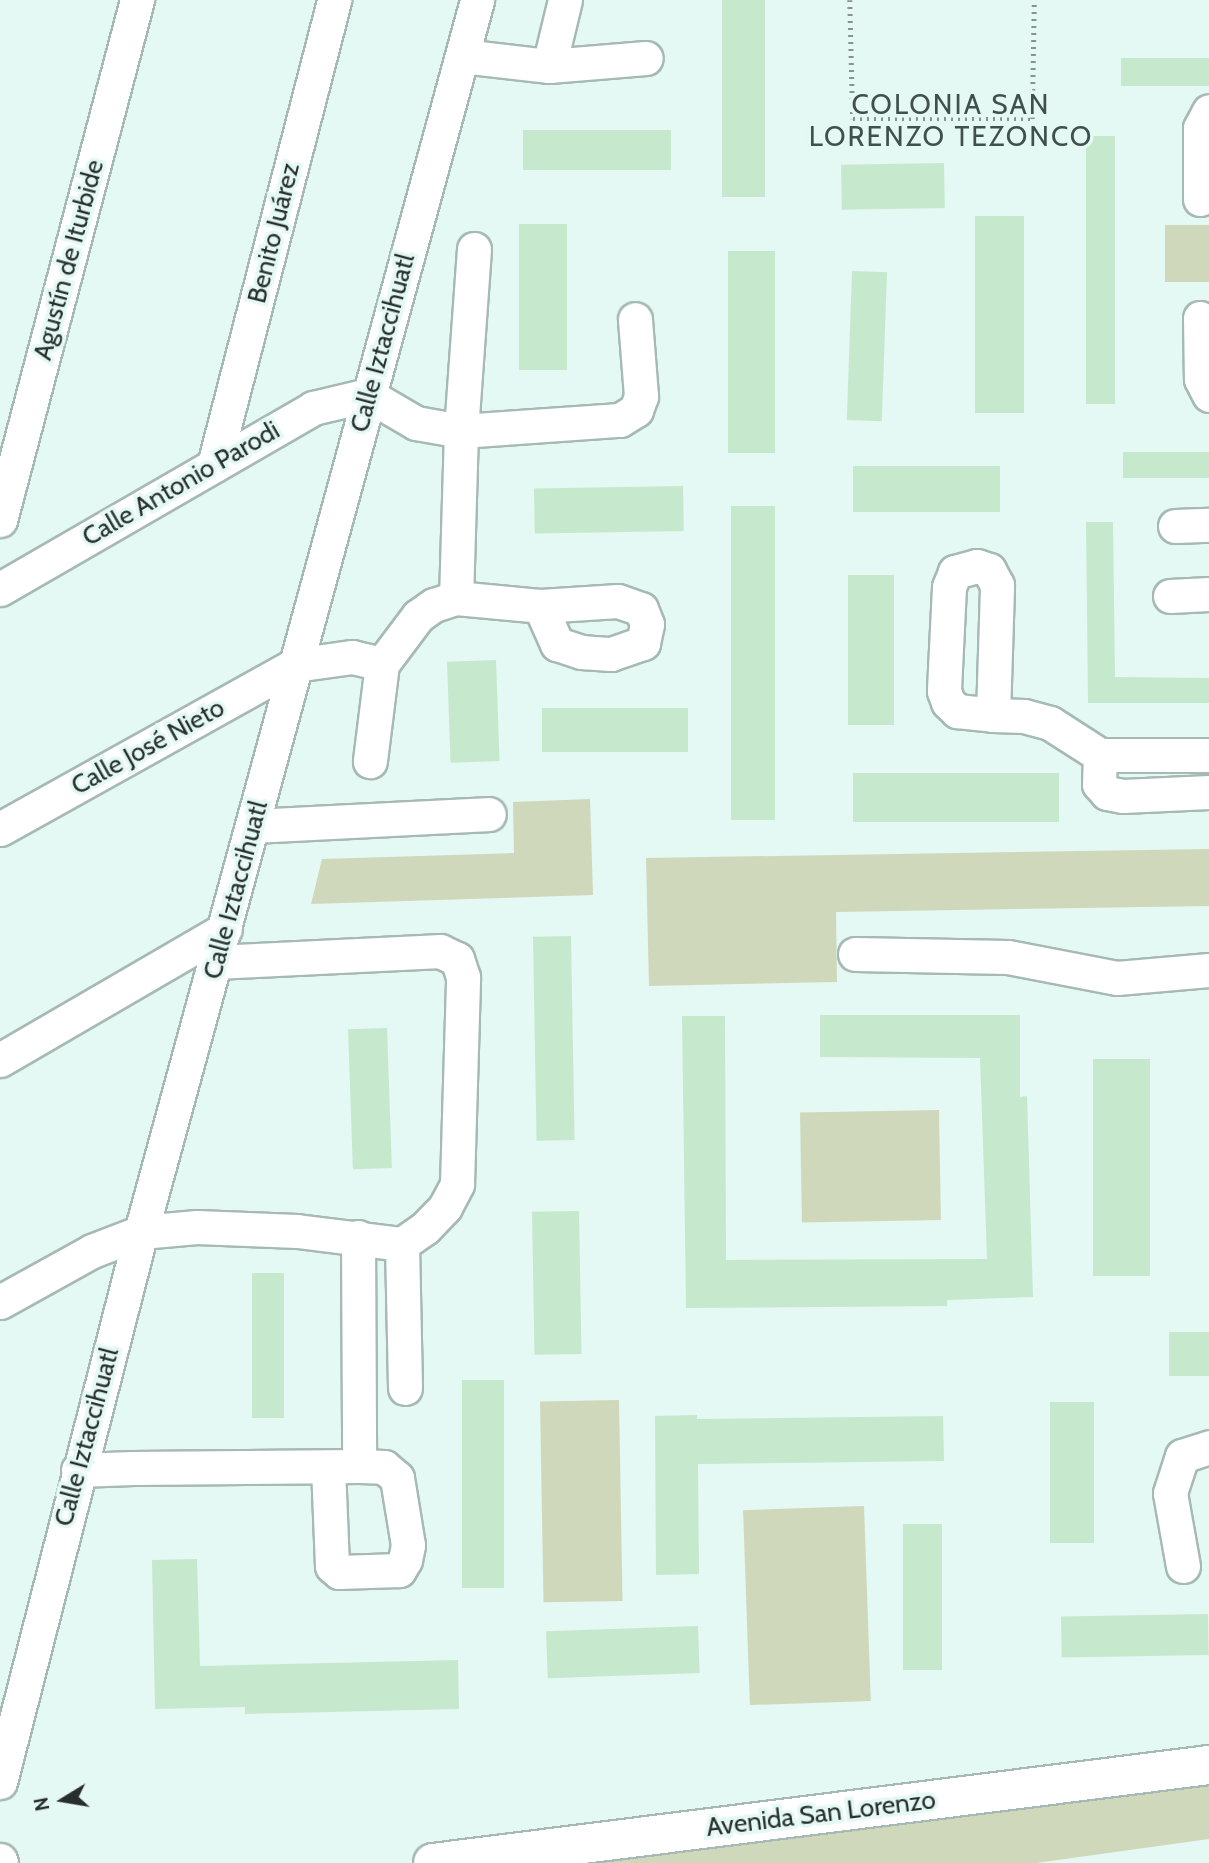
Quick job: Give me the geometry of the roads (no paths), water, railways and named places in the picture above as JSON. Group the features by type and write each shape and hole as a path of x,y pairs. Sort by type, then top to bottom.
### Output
{"main road":[{"name":"Avenida San Lorenzo","path":"433,1863 1209,1765"}],"street":[{"name":"Agustín de Iturbide","path":"0,520 137,0"},
{"name":"Benito Juárez","path":"214,465 334,0"},
{"name":"Calle Iztaccihuatl","path":"0,1782 141,1232 254,826 368,394 477,0"},
{"path":"550,66 565,0"},
{"path":"463,56 550,66 646,58"},
{"path":"1200,199 1200,128 1209,111"},
{"path":"456,598 461,431 474,249"},
{"path":"1200,318 1201,379 1209,395"},
{"path":"368,394 416,422 461,431 620,420 636,410 641,396 635,319"},
{"name":"Calle Antonio Parodi","path":"0,589 313,408 368,394"},
{"path":"1175,526 1209,525"},
{"path":"1170,596 1209,594"},
{"path":"370,761 382,664 418,616 434,605 456,598 540,606"},
{"path":"295,665 352,657 382,664"},
{"name":"Calle José Nieto","path":"0,829 295,665"},
{"path":"993,715 1024,716 1049,723 1100,755 1209,755"},
{"path":"1100,755 1099,784 1107,793 1123,796 1209,792"},
{"path":"254,826 489,814"},
{"path":"0,1060 225,929"},
{"path":"0,1302 92,1251 141,1232 197,1227 358,1237 402,1244 445,1207 457,1184 463,976 457,959 440,951 216,962"},
{"path":"855,954 1008,957 1118,978 1209,970"},
{"path":"79,1470 344,1466 358,1237"},
{"path":"402,1244 405,1388"},
{"path":"1183,1566 1170,1493 1182,1456 1209,1447"}],"district":[{"name":"COLONIA SAN LORENZO TEZONCO","path":"951,120"}]}
